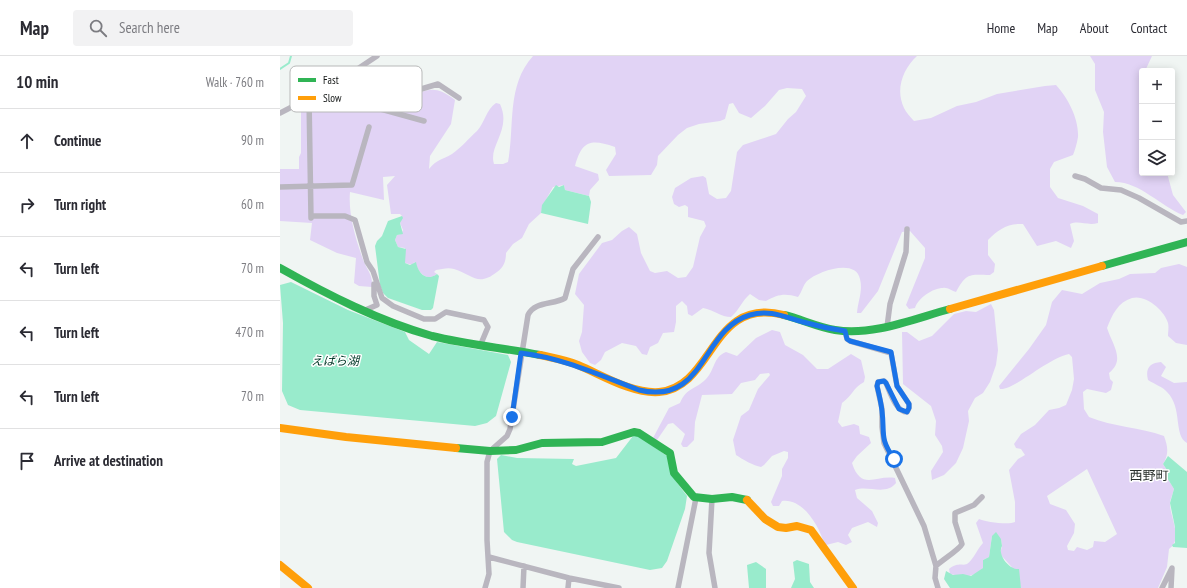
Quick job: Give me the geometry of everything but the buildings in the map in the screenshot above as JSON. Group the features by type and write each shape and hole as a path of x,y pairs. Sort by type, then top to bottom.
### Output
{"street":[{"path":"362,66 377,56"},
{"path":"422,89 438,84 459,98"},
{"path":"280,113 290,108"},
{"path":"309,112 311,217 345,216 355,220 367,262 373,271 374,296 377,305 362,311"},
{"path":"391,112 424,121"},
{"path":"280,187 352,185 369,127"},
{"path":"1075,176 1085,179 1100,188 1121,190 1139,198 1181,222 1187,221"},
{"path":"887,327 890,304 906,252 907,230"},
{"path":"485,588 489,574 487,540 487,462 490,451 507,436 510,429 528,315 531,310 565,298 573,269 598,236"},
{"path":"280,268 328,295 362,311 433,336 480,346 543,355 567,362 639,390 658,392 675,388 692,376 724,332 734,323 748,315 764,312 773,313 822,327 845,331 887,327 1187,242"},
{"path":"374,278 379,292 387,302 424,319 435,319 446,312 484,320 488,327 480,346"},
{"path":"845,331 847,339 850,341 889,350 893,356 897,386 909,404 909,408 907,412 899,409 886,383 884,381 878,382 877,386 882,409 883,437 924,526 936,566 935,578 938,588"},
{"path":"280,428 346,437 490,451 516,450 542,443 602,442 634,432 670,453 676,476 696,498 743,498 747,500 765,519 778,527 786,528 798,526 814,532 853,588"},
{"path":"936,566 947,555 959,548 962,544 954,515 958,510 974,505 982,497"},
{"path":"678,588 696,498"},
{"path":"712,499 709,553 715,588"},
{"path":"489,557 569,578 619,588"},
{"path":"280,565 308,588"},
{"path":"523,588 524,566"},
{"path":"1162,588 1172,568 1171,588"},
{"path":"568,588 569,578"}],"shaded area":[{"path":"533,56 917,56 904,73 900,87 901,101 904,108 914,121 931,118 957,106 976,102 997,94 1056,85 1065,96 1075,116 1078,137 1073,155 1054,162 1050,169 1050,187 1058,198 1083,206 1098,214 1098,223 1070,224 1074,241 1071,248 1056,241 1037,246 1023,224 1003,228 988,240 988,255 995,264 994,272 990,275 973,275 966,278 956,292 945,288 939,288 926,294 915,308 909,309 906,305 925,258 925,248 910,231 902,232 878,291 861,313 857,313 861,288 860,279 857,273 852,269 836,268 812,277 804,284 798,297 782,295 766,301 759,300 750,294 731,317 703,308 692,316 688,314 687,306 682,301 676,306 676,322 674,332 663,333 658,343 650,347 647,355 642,354 636,346 622,343 605,352 601,360 595,365 590,363 582,352 579,341 582,332 584,305 575,294 579,274 602,243 612,240 629,227 637,234 641,253 650,271 655,273 667,271 678,278 686,277 693,267 700,237 706,226 704,221 688,217 688,207 685,205 679,207 674,204 672,197 675,188 691,178 703,176 706,178 709,194 717,199 726,198 731,191 737,152 743,145 776,134 788,119 796,112 806,96 802,89 787,88 779,90 765,106 751,118 739,113 733,103 729,104 725,119 687,128 678,135 658,156 657,165 651,175 609,176 606,170 616,154 615,147 600,143 584,146 575,166 598,174 599,180 590,190 589,196 565,190 564,185 553,187 543,205 541,213 529,224 522,238 513,244 506,253 503,266 497,272 485,279 476,278 450,268 436,270 434,272 437,274 426,277 418,269 414,262 413,265 405,263 405,248 398,247 395,240 397,235 401,234 403,230 400,223 402,216 400,214 391,214 387,185 395,176 383,177 384,200 350,192 350,209 353,227 361,254 371,277 372,287 359,286 354,283 356,258 337,253 310,240 312,223 280,221 280,169 299,169 299,157 301,153 301,112 422,112 422,92 429,90 441,91 455,100 451,124 430,156 429,169 437,161 459,149 477,131 493,106 496,103 500,104 503,113 502,130 493,157 494,164 503,164 508,162 515,93 524,68"},
{"path":"1090,56 1152,56 1146,68 1139,68 1139,176 1168,176 1173,195 1186,212 1183,215 1133,186 1115,182 1107,167 1103,132 1104,112 1095,90 1095,64"},
{"path":"1179,264 1187,267 1187,345 1176,343 1168,336 1168,325 1166,318 1154,304 1137,297 1127,300 1116,310 1107,328 1117,357 1117,363 1109,373 1110,379 1113,382 1111,390 1106,393 1087,389 1083,392 1084,409 1089,417 1107,423 1164,436 1167,450 1163,464 1167,470 1166,476 1174,489 1170,502 1170,508 1176,533 1173,545 1169,549 1167,567 1158,588 1021,588 1018,574 1000,554 1002,546 1001,539 992,536 989,557 983,560 983,568 980,571 976,574 968,576 950,574 949,569 952,567 967,564 983,543 976,523 979,519 997,523 1015,522 1015,502 1009,470 1018,459 1025,455 1021,449 1016,448 1014,444 1021,434 1035,425 1049,410 1066,405 1072,390 1074,379 1072,357 1069,354 1051,361 1013,385 1000,389 999,386 1046,325 1052,302 1062,290 1082,294 1100,283 1119,279 1130,274 1155,273 1161,268","holes":["1087,469 1117,534 1105,542 1094,541 1093,547 1087,550 1077,547 1074,551 1068,550 1067,546 1074,533 1075,524 1066,510 1050,504 1047,496"]},
{"path":"991,304 994,310 998,350 996,365 990,382 983,393 975,398 968,411 969,421 963,448 956,463 944,475 932,480 931,471 943,452 942,446 935,435 936,421 931,406 903,384 902,332 907,332 919,341 932,336 954,314 966,311 976,312"},
{"path":"772,330 780,332 785,345 803,355 817,369 828,369 851,354 861,360 865,377 864,382 857,387 842,403 838,422 842,427 854,424 859,426 860,434 869,437 871,443 852,463 860,477 869,480 895,478 896,483 892,487 882,490 855,490 857,498 872,511 878,523 877,527 868,522 852,528 848,535 852,542 846,545 838,542 826,545 814,521 803,508 797,504 790,501 782,501 779,506 773,506 771,502 782,476 782,469 788,458 788,452 784,451 772,456 761,467 736,455 733,440 741,416 749,410 758,389 770,375 769,373 760,374 755,380 741,383 732,394 702,395 695,422 694,440 687,447 683,447 681,444 685,434 673,423 668,424 657,440 653,438 669,408 680,403 688,391 706,379 716,360 722,354 726,352 737,356 756,338"},
{"path":"1161,362 1166,367 1161,376 1174,383 1187,382 1187,443 1180,434 1177,413 1172,398 1163,389 1148,380 1147,372 1149,367"}],"water":[{"path":"556,185 559,187 564,185 565,190 589,196 591,202 588,224 541,213 542,205"},
{"path":"402,216 403,218 400,223 403,234 397,235 395,240 398,247 406,249 405,263 410,265 416,262 421,273 426,277 437,274 439,276 433,308 431,310 422,310 388,298 383,293 380,285 375,246 377,241 382,236 388,221"},
{"name":"えばら湖","path":"291,282 348,310 405,332 409,340 429,354 437,342 508,355 511,362 496,416 487,423 475,426 300,410 288,405 282,391 283,323 280,285"},
{"path":"638,435 667,456 675,480 687,496 685,509 667,561 662,568 650,570 517,542 512,540 504,532 497,459 501,455 517,458 574,459 572,464 576,466 616,458 633,436"},
{"path":"1168,456 1187,472 1187,548 1173,547 1172,545 1175,543 1175,527 1170,503 1174,489 1166,476 1167,470 1163,464"},
{"path":"996,532 1001,539 1001,553 1005,561 1011,567 1019,569 1021,588 950,588 944,579 946,571 953,575 963,574 971,576 983,568 983,560 989,557 992,536"},
{"path":"797,560 809,564 810,582 814,588 791,588 795,579 793,562"},
{"path":"756,562 766,569 766,588 749,588 747,565"}],"waterway":[{"path":"280,69 289,63 291,56"}],"traffic: fast":[{"path":"1102,266 1187,242"},
{"path":"280,268 373,315 412,330 446,339 540,355"},
{"path":"784,315 828,329 864,331 893,326 950,309"},
{"path":"456,448 490,451 516,450 542,443 602,442 634,432 639,433 670,453 674,473 694,497 712,499 732,497 747,500"}],"traffic: slow":[{"path":"950,309 1102,266"},
{"path":"540,355 573,363 628,387 649,392 659,392 677,386 692,375 727,330 741,318 760,313 784,315"},
{"path":"280,428 346,437 456,448"},
{"path":"747,500 765,519 778,527 786,528 797,526 811,530 853,588"},
{"path":"280,565 308,588"}],"district":[{"name":"西野町","path":"1149,475"}],"route":[{"path":"512,417 517,392 521,353 543,355 567,362 639,390 658,392 675,388 692,376 698,370 719,338 740,318 764,312 781,314 802,322 845,331 847,339 850,341 889,350 891,352 893,356 897,386 902,396 909,404 907,412 903,412 899,409 886,383 880,380 878,382 877,386 883,415 882,427 884,443 894,459"}]}
